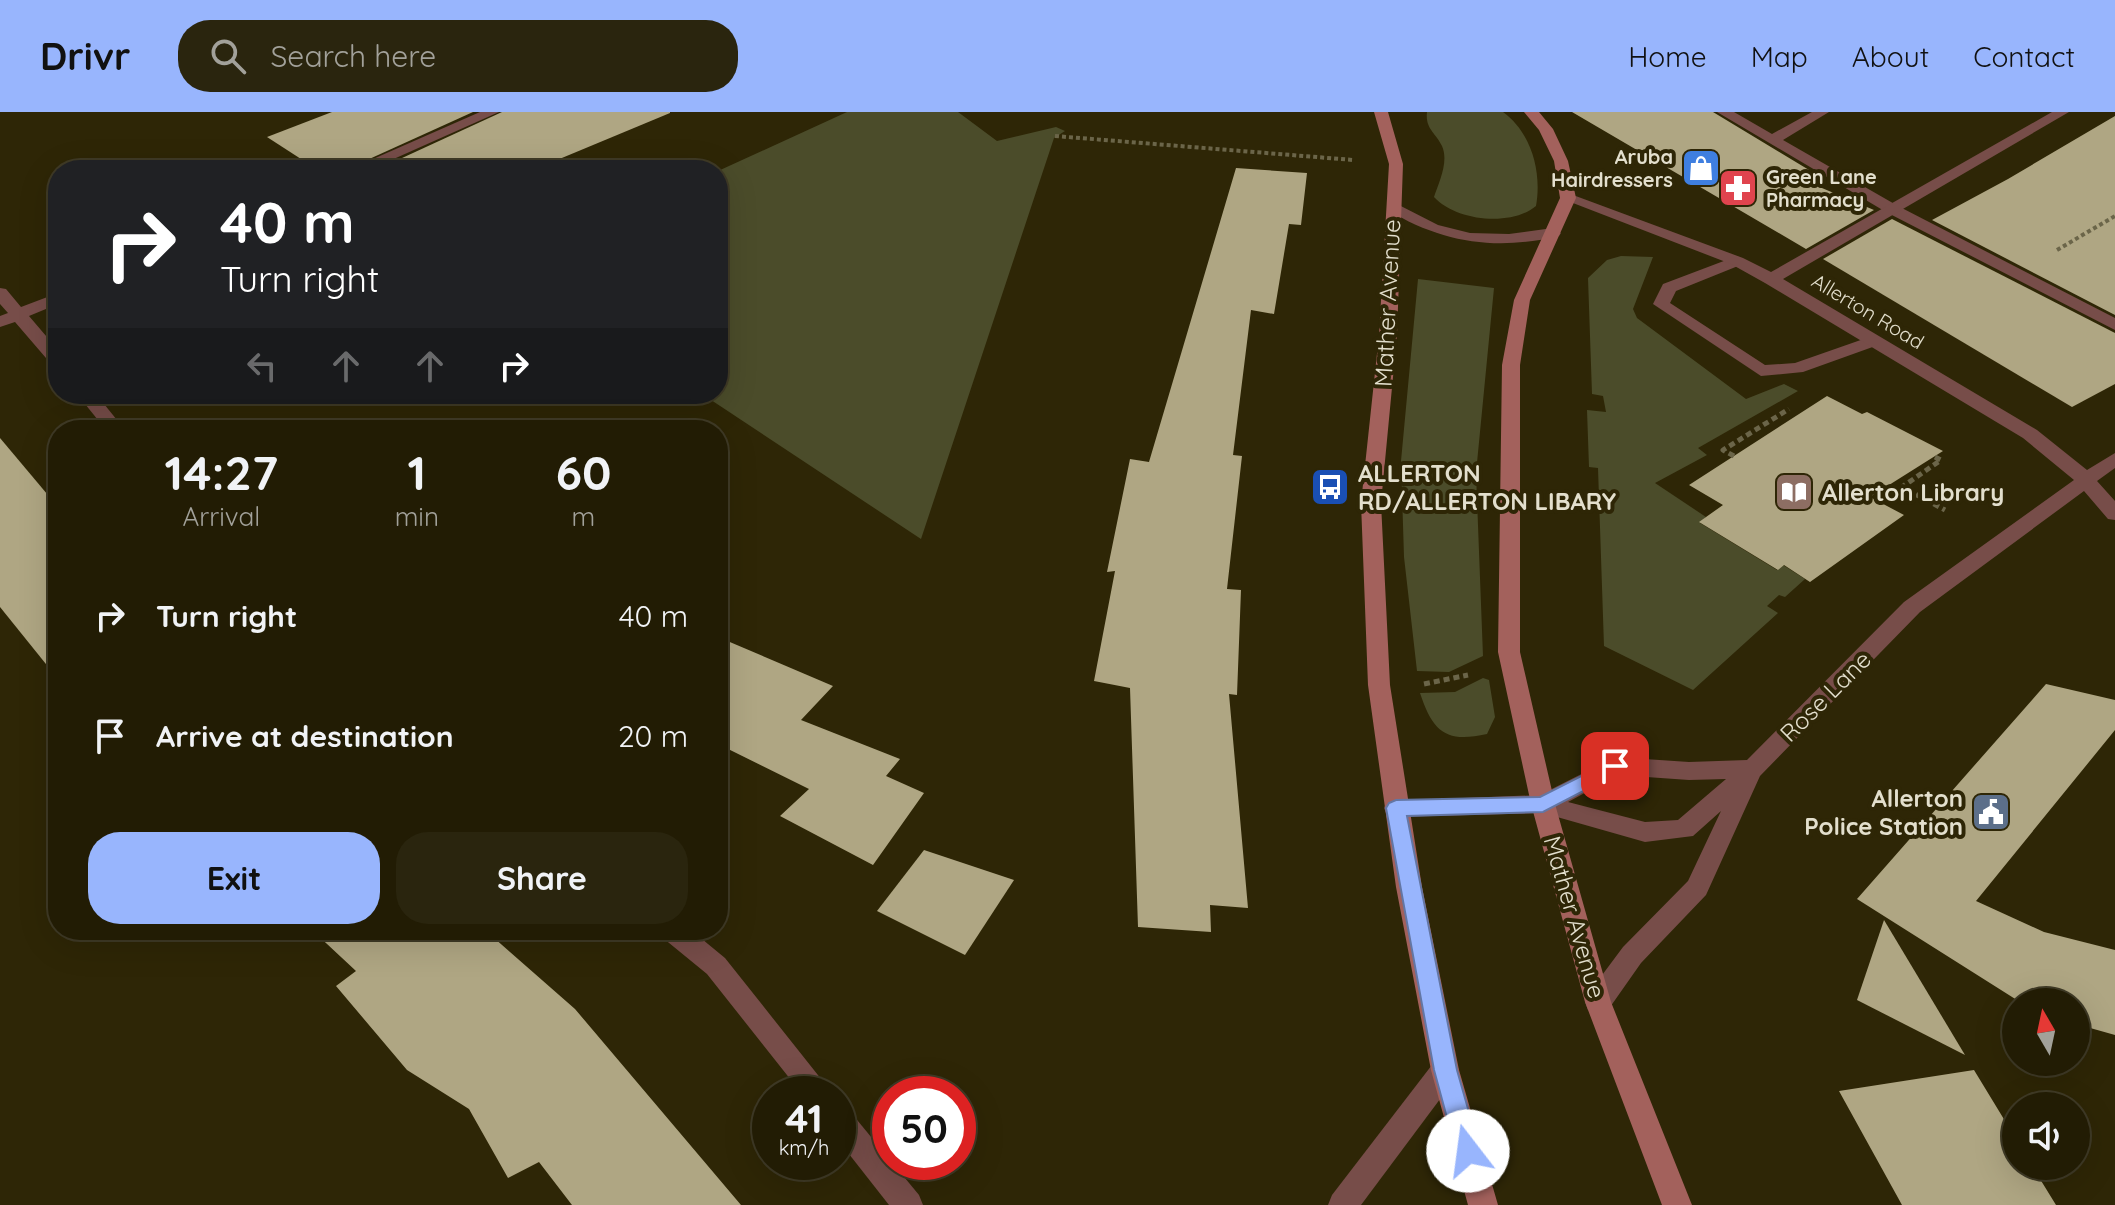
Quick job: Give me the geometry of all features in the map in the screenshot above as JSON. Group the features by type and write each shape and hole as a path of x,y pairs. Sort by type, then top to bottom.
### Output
{"main road":[{"path":"1531,112 1546,129 1561,161 1568,198"},
{"name":"Mather Avenue","path":"1386,114 1396,164 1388,335 1371,503 1379,685 1396,808 1445,1070 1483,1205"},
{"name":"Mather Avenue","path":"1568,198 1522,300 1511,365 1509,652 1543,804 1598,1002 1677,1205"}],"street":[{"path":"379,160 492,112"},
{"path":"1724,112 1892,209 2115,325"},
{"path":"1772,140 1822,112"},
{"path":"1771,279 2062,112"},
{"name":"Allerton Road","path":"1568,198 1737,261 1771,279 2030,434 2085,479 2115,514"},
{"path":"1393,207 1421,225 1486,241 1553,233"},
{"path":"1737,261 1669,288 1661,304 1761,371 1797,368 1875,340"},
{"path":"0,293 48,349"},
{"path":"0,322 48,302"},
{"path":"94,404 108,420"},
{"name":"Rose Lane","path":"1543,804 1645,832 1684,829 1753,769 1912,607 2115,459"},
{"path":"1396,808 1543,804 1615,766 1689,771 1753,769 1697,888 1632,955 1598,1002"},
{"path":"684,940 716,966 805,1076"},
{"path":"1343,1205 1445,1070"},
{"path":"856,1140 908,1205"}],"path":[{"path":"1055,136 1396,164"},
{"path":"2017,273 2115,216"},
{"path":"1734,456 1723,450 1802,401"},
{"path":"1935,457 1941,460 1902,487 1945,510"},
{"path":"1415,685 1474,673"}],"green space":[{"path":"847,112 958,112 997,141 1056,127 1065,131 1054,138 921,539 717,404 728,404 728,166"},
{"path":"1427,112 1503,112 1521,131 1533,154 1537,180 1536,206 1513,217 1484,218 1456,211 1434,197 1444,152 1428,123"},
{"path":"1621,256 1653,257 1633,309 1637,318 1746,399 1784,384 1798,391 1698,448 1707,455 1655,483 1706,517 1700,523 1777,570 1783,565 1805,579 1785,597 1779,595 1767,606 1778,613 1693,690 1604,646 1598,468 1589,467 1587,410 1606,412 1603,396 1592,394 1588,278 1607,260"},
{"path":"1418,279 1494,288 1476,473 1483,656 1449,672 1417,671 1404,557 1401,461"},
{"path":"1483,678 1489,680 1495,717 1487,734 1461,737 1443,732 1430,718 1420,693 1455,692"}],"building":[{"path":"332,112 473,112 367,160 303,160 267,137"},
{"path":"502,112 670,112 557,160 398,160"},
{"path":"1572,112 1713,112 1814,173 1803,180 1874,210 1806,249"},
{"path":"2115,116 2115,315 1932,220 2008,179"},
{"path":"1236,168 1307,173 1301,225 1289,224 1274,314 1251,310 1233,455 1242,456 1227,589 1241,590 1237,695 1229,694 1248,908 1210,905 1211,932 1138,927 1130,688 1094,681 1115,571 1107,572 1130,459 1149,462"},
{"path":"1892,219 2115,333 2115,384 2072,407 1823,259"},
{"name":"Allerton Library","path":"1827,396 1862,414 1867,412 1943,451 1870,497 1904,515 1810,582 1784,565 1778,570 1699,522 1723,505 1689,485"},
{"path":"0,438 48,495 48,667 0,607"},
{"path":"728,641 833,686 801,720 900,759 886,776 924,793 873,865 780,816 809,789 728,749"},
{"name":"Allerton Police Station","path":"2046,684 2115,700 2115,730 1976,901 2044,932 2115,950 2115,1035 2090,1028 2090,988 2002,988 2002,991 1857,899"},
{"path":"924,850 1014,880 965,955 877,911"},
{"path":"1884,920 1965,1055 1857,1000"},
{"path":"323,940 496,940 575,1009 741,1205 572,1205 539,1162 508,1178 469,1109 407,1070 336,986 356,971"},
{"path":"1974,1070 2002,1116 2002,1180 2041,1180 2056,1205 1902,1205 1839,1091"}],"place":[{"name":"Aruba Hairdressers","path":"1701,168"},
{"name":"Green Lane Pharmacy","path":"1738,188"},
{"name":"ALLERTON RD/ALLERTON LIBARY","path":"1330,487"},
{"name":"Allerton Library","path":"1794,492"},
{"name":"Allerton Police Station","path":"1991,812"}],"route":[{"path":"1468,1151 1445,1070 1396,808 1543,804 1615,766"}]}
